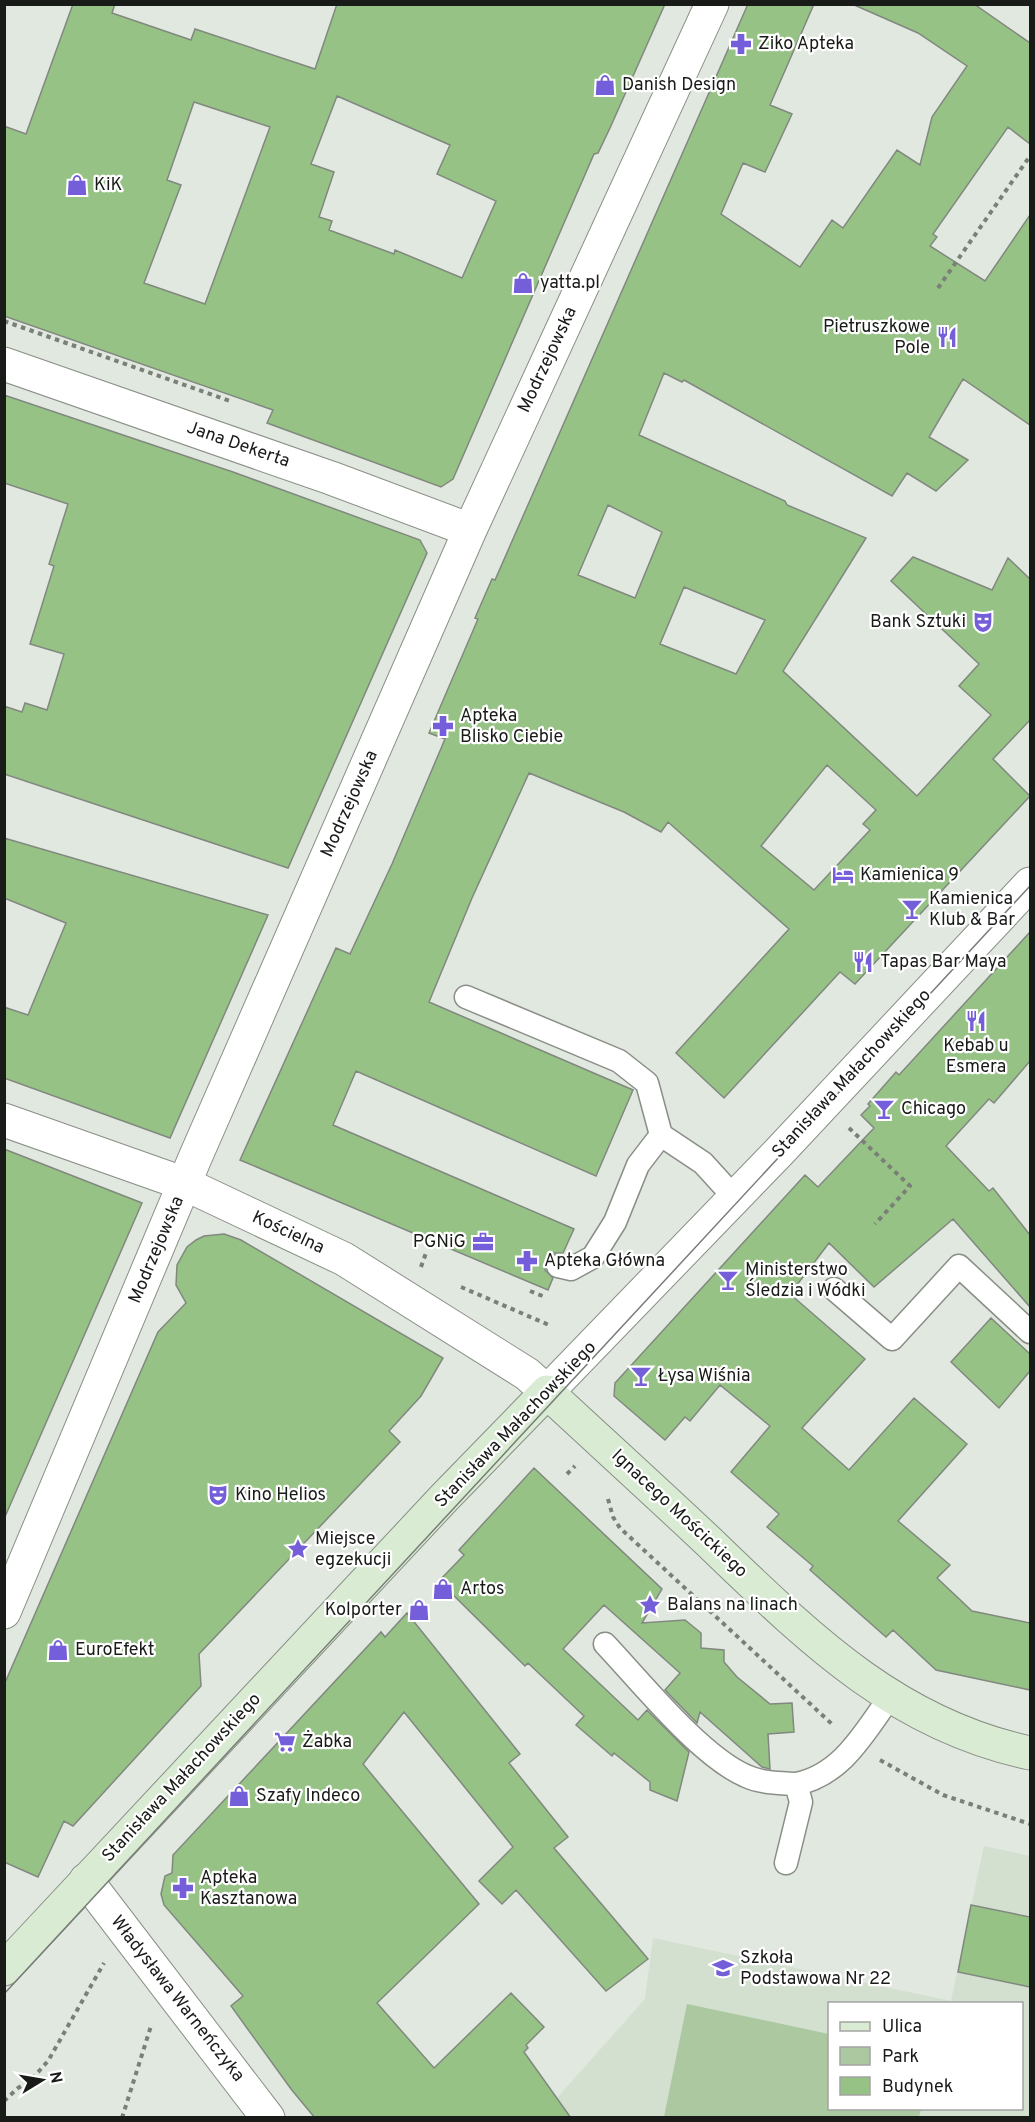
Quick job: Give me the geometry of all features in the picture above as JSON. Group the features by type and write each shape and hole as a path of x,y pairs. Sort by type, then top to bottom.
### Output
{"street":[{"name":"Modrzejowska","path":"4,1612 185,1184 470,530 712,4"},
{"name":"Jana Dekerta","path":"4,364 332,478 470,530"},
{"name":"Stanisława Małachowskiego","path":"4,1969 436,1506 734,1197 1030,884"},
{"name":"Kościelna","path":"4,1120 185,1184 344,1259 527,1374 547,1392"},
{"name":"Ignacego Mościckiego","path":"547,1392 793,1623 846,1667 890,1697 1004,1748 1030,1753"},
{"name":"Władysława Warneńczyka","path":"86,1881 268,2118"}],"lane":[{"path":"466,996 619,1061 647,1083 661,1136 704,1163 734,1197"},
{"path":"558,1266 572,1269 593,1257 615,1222 638,1165 661,1136"},
{"path":"834,1289 892,1338 959,1266 1030,1332"},
{"path":"604,1644 714,1758 747,1777 771,1783 796,1784 816,1780 833,1768 856,1744 890,1697"},
{"path":"786,1863 801,1802 796,1784"}],"path":[{"path":"938,288 1030,156"},
{"path":"848,1127 910,1186 875,1224"},
{"path":"426,1253 420,1269 431,1274"},
{"path":"452,1283 549,1325"},
{"path":"530,1291 545,1297"},
{"path":"609,1503 620,1528 856,1744 896,1770 943,1795 1030,1824"},
{"path":"4,2101 31,2080 51,2055 109,1954"},
{"path":"122,2118 152,2025"}],"shaded area":[{"name":"Szkoła Podstawowa Nr 22","path":"984,1846 1030,1856 1030,2117 571,2118 557,2098 645,1999 653,1938 951,2001"}],"green space":[{"path":"687,2004 828,2034 828,2110 921,2110 919,2117 664,2117"}],"building":[{"path":"73,4 115,4 112,13 191,40 195,29 315,69 337,4 665,4 610,128 598,153 594,154 453,479 441,487 267,423 273,410 4,316 4,126 26,134","holes":["337,96 450,145 437,174 496,201 462,278 395,250 394,254 329,230 332,221 319,217 334,172 311,164","194,102 270,127 205,304 144,283 181,185 167,180"]},
{"path":"748,4 814,4 770,105 792,114 765,172 743,163 721,214 800,267 832,220 843,228 897,150 920,165 932,117 967,66 918,33 852,4 974,4 1030,43 1030,144 1008,127 933,234 937,237 930,246 985,281 1030,215 1030,425 963,379 929,437 968,460 936,491 907,473 892,496 684,380 682,382 664,373 639,435 785,501 787,505 866,538 783,671 917,796 991,715 959,686 979,664 891,581 913,557 992,590 1008,558 1030,579 1030,720 993,759 1030,796 855,984 840,972 724,1098 676,1053 789,929 668,822 661,832 624,812 529,773 472,898 429,1002 633,1090 596,1176 356,1071 333,1125 574,1229 563,1253 554,1253 545,1262 545,1270 553,1278 548,1290 240,1160 336,948 350,954 392,864 445,739 429,733 478,619 475,618 492,579 495,580","holes":["608,505 662,532 635,598 578,575","684,587 765,620 736,674 660,644","827,765 876,810 863,824 870,830 814,890 761,846"]},
{"path":"4,395 233,472 420,540 427,553 288,868 4,774 4,706 22,712 25,703 47,710 64,654 30,644 54,566 49,564 68,504 4,483"},
{"path":"4,838 268,915 170,1138 4,1078 4,1007 28,1015 66,923 4,898"},
{"path":"1030,932 1030,1061 994,1103 989,1099 946,1146 989,1191 993,1188 1030,1235 1030,1307 953,1219 874,1287 829,1243 790,1294 865,1359 802,1428 849,1470 914,1398 967,1444 898,1521 950,1565 937,1578 972,1611 1030,1623 1030,1690 936,1670 893,1630 886,1637 810,1570 813,1566 767,1527 779,1514 731,1472 770,1426 720,1385 690,1421 685,1417 665,1440 614,1396 615,1383 805,1175 818,1187 874,1128 861,1115 870,1106 868,1104 896,1072 899,1075"},
{"path":"4,1149 142,1203 4,1519"},
{"name":"Kino Helios","path":"224,1234 241,1240 443,1358 421,1396 389,1431 400,1442 199,1654 201,1686 73,1826 64,1821 38,1877 4,1862 4,1685 158,1332 186,1303 176,1285 177,1265 187,1247 196,1240 204,1236"},
{"path":"991,1318 1030,1354 1030,1371 999,1408 951,1362"},
{"path":"534,1468 662,1589 642,1623 685,1620 701,1633 701,1648 724,1650 724,1662 737,1677 770,1704 792,1703 794,1732 768,1734 770,1769 762,1767 700,1712 697,1723 665,1690 680,1673 604,1605 563,1649 638,1720 647,1710 689,1752 677,1801 650,1790 650,1782 614,1753 612,1756 576,1725 584,1716 528,1663 525,1666 439,1581 464,1555 459,1550"},
{"path":"407,1613 520,1754 509,1763 568,1837 554,1848 648,1959 606,1991 516,1890 502,1904 479,1881 513,1847 404,1712 363,1764 479,1904 377,2003 434,2068 511,1993 544,2027 526,2045 528,2048 524,2052 571,2118 315,2118 291,2089 231,2006 243,1996 164,1905 161,1894 165,1876 172,1873 173,1855 381,1632 385,1637"},
{"path":"971,1905 1030,1917 1030,1987 958,1972"}],"tram line":[{"path":"4,1994 1030,886"}],"place":[{"name":"Ziko Apteka","path":"741,44"},
{"name":"Danish Design","path":"605,85"},
{"name":"KiK","path":"77,185"},
{"name":"yatta.pl","path":"523,283"},
{"name":"Pietruszkowe Pole","path":"947,337"},
{"name":"Bank Sztuki","path":"983,622"},
{"name":"Apteka Blisko Ciebie","path":"443,726"},
{"name":"Kamienica 9","path":"843,875"},
{"name":"Kamienica Klub & Bar","path":"912,909"},
{"name":"Tapas Bar Maya","path":"863,962"},
{"name":"Kebab u Esmera","path":"976,1021"},
{"name":"Chicago","path":"884,1109"},
{"name":"PGNiG","path":"483,1242"},
{"name":"Apteka Główna","path":"527,1261"},
{"name":"Ministerstwo Śledzia i Wódki","path":"728,1280"},
{"name":"Łysa Wiśnia","path":"641,1376"},
{"name":"Kino Helios","path":"218,1495"},
{"name":"Miejsce egzekucji","path":"298,1549"},
{"name":"Artos","path":"443,1589"},
{"name":"Balans na linach","path":"650,1605"},
{"name":"Kolporter","path":"419,1610"},
{"name":"EuroEfekt","path":"58,1650"},
{"name":"Żabka","path":"285,1742"},
{"name":"Szafy Indeco","path":"239,1796"},
{"name":"Apteka Kasztanowa","path":"183,1888"},
{"name":"Szkoła Podstawowa Nr 22","path":"723,1968"}]}
